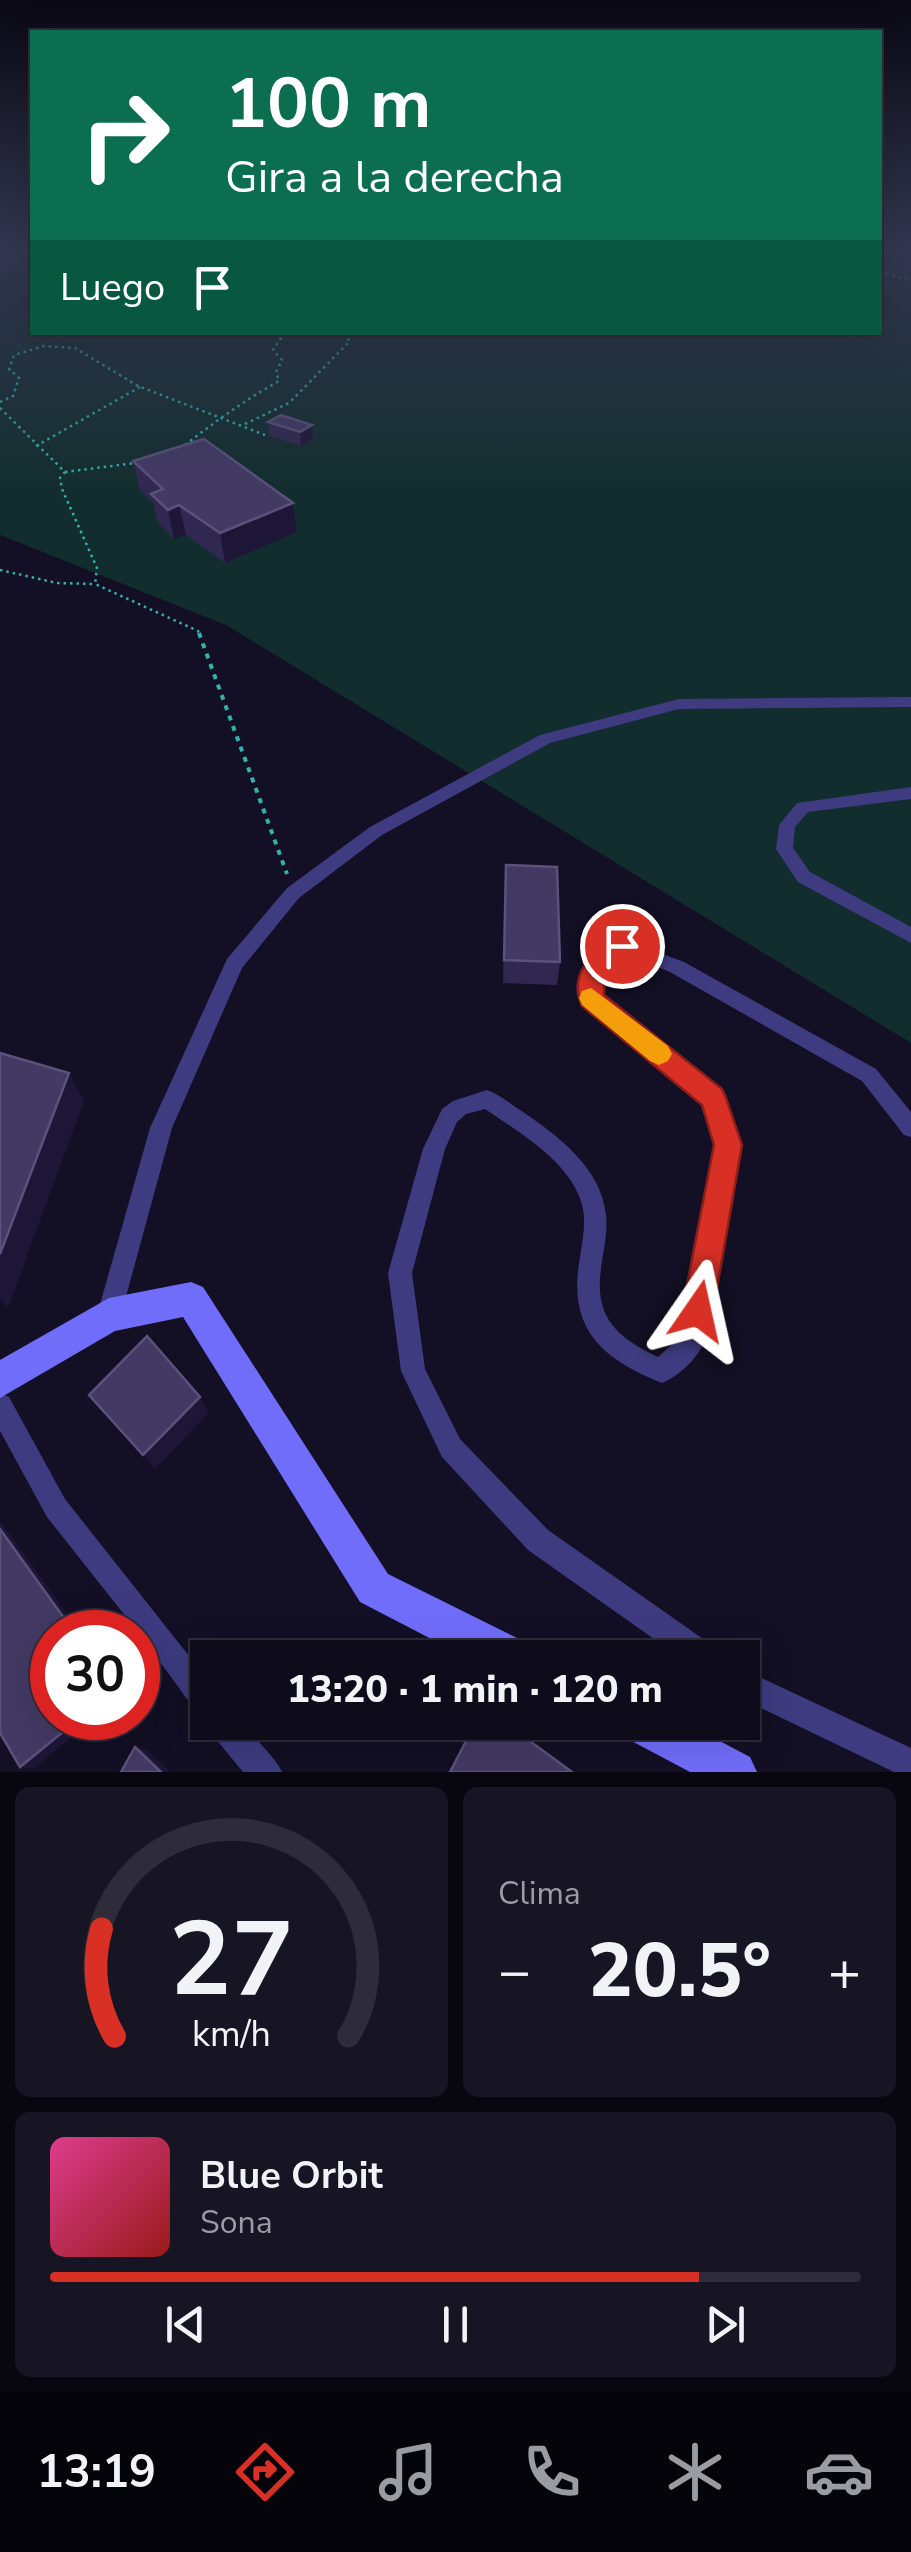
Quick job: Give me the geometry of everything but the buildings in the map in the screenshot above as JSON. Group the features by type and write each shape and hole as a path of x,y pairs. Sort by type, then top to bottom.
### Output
{"street":[{"path":"109,1315 161,1128 234,964 294,893 376,832 546,738 678,704 911,702"},
{"path":"911,793 804,807 788,825 784,849 804,877 911,936"},
{"path":"680,1640 538,1540 452,1448 413,1371 400,1273 434,1148 449,1116 460,1107 487,1099 571,1163 589,1191 598,1218 588,1301 604,1335 627,1356 662,1371 692,1342 728,1145 713,1098 591,999 592,976 601,958 622,946 677,967 710,985 868,1075 911,1128"},
{"path":"0,1380 109,1315 191,1299 374,1588 477,1640"},
{"path":"0,1406 56,1508 190,1681"},
{"path":"760,1693 911,1764"},
{"path":"236,1740 266,1772"},
{"path":"674,1740 735,1772"}],"path":[{"path":"178,451 218,418 279,382 276,372 282,360 274,350 283,335"},
{"path":"245,424 289,407 323,368 350,346 341,335"},
{"path":"65,472 0,405 12,396 19,378 9,369 14,355 29,348 79,349 109,371 264,435"},
{"path":"36,446 75,428 86,415 142,386"},
{"path":"95,584 97,568 60,478 65,472 146,460"},
{"path":"0,570 56,583 95,584 198,631 294,893"}],"green space":[{"path":"0,333 911,333 911,1043 226,625 0,535"}],"slow traffic":[{"path":"591,998 659,1054"}],"route":[{"path":"622,946 601,958 592,976 591,999 713,1098 728,1145 698,1311"}]}
